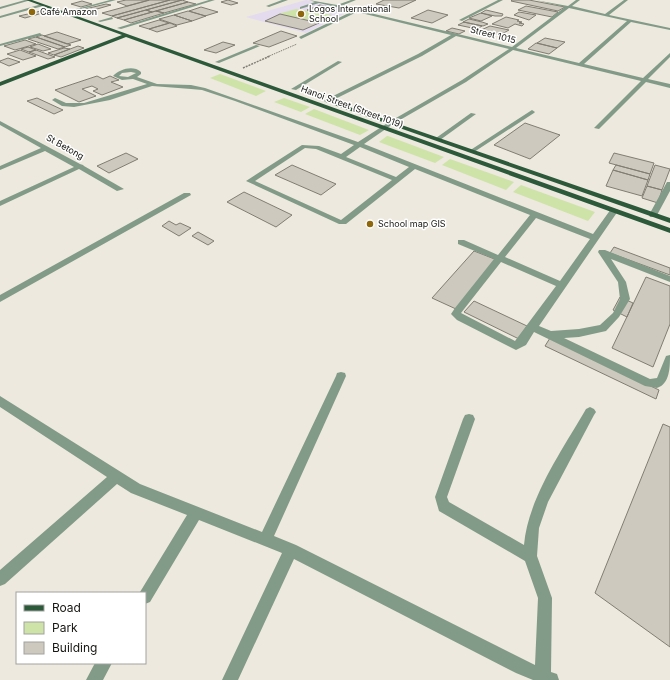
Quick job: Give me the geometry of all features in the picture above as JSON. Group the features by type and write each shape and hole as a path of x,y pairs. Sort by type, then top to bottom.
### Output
{"main road":[{"name":"Hanoi Street (Street 1019)","path":"30,1 41,1 71,11 670,221"},
{"name":"Hanoi Street (Street 1019)","path":"41,1 126,36 670,231"},
{"path":"0,84 135,33"}],"street":[{"path":"71,11 114,0"},
{"path":"119,28 213,0"},
{"path":"268,6 286,0"},
{"name":"Street 1015","path":"311,0 358,10 670,86"},
{"path":"338,6 354,0"},
{"path":"461,20 501,0"},
{"path":"536,0 670,29"},
{"path":"341,156 391,123 464,81 514,48 578,0"},
{"path":"606,15 626,0"},
{"path":"0,8 30,1"},
{"path":"0,18 41,1"},
{"path":"301,8 319,2"},
{"path":"314,26 352,9"},
{"path":"301,38 358,10"},
{"path":"100,21 112,18"},
{"path":"580,65 630,20"},
{"path":"0,45 40,34"},
{"path":"327,101 420,55 456,34"},
{"path":"217,62 258,46"},
{"path":"597,128 670,54"},
{"path":"294,89 340,62"},
{"path":"133,77 151,85 203,89 360,144 595,238"},
{"path":"55,100 66,105 73,105 92,102 151,85"},
{"path":"472,151 532,112"},
{"path":"438,139 473,114"},
{"name":"St Betong","path":"0,122 120,189"},
{"path":"317,147 315,143 323,131"},
{"path":"397,180 317,147 304,146 250,180 339,222 343,222 397,180 415,166"},
{"path":"0,168 46,148"},
{"path":"0,204 81,166"},
{"path":"653,215 670,184"},
{"path":"0,299 187,195"},
{"path":"535,214 456,314 460,318 516,346 522,342 533,327 614,211"},
{"path":"461,242 562,285"},
{"path":"588,247 670,279"},
{"path":"550,335 579,333 603,328 616,315 625,299 622,282 602,252"},
{"path":"533,327 649,383 657,384 661,381 670,359"},
{"path":"266,540 341,376"},
{"path":"2,406 136,489 291,550 522,668 546,678 545,598 530,556 532,528 542,499 590,412"},
{"path":"469,418 441,497 444,506 530,556"},
{"path":"0,579 117,476"},
{"path":"146,595 196,513"},
{"path":"230,680 291,550"},
{"path":"94,680 103,664"}],"path":[{"path":"239,70 298,43 298,40 301,38"}],"shaded area":[{"name":"Logos International School","path":"306,0 352,10 306,33 246,17"}],"green space":[{"path":"296,9 332,15 319,22 278,14"},
{"path":"220,74 266,91 256,96 210,78"},
{"path":"284,98 310,107 301,112 274,102"},
{"path":"314,109 369,130 360,135 305,114"},
{"path":"387,136 444,157 435,163 379,142"},
{"path":"450,159 514,182 506,190 442,165"},
{"path":"521,185 595,212 588,221 513,192"}],"building":[{"path":"126,0 149,0 127,6 117,2"},
{"path":"150,0 170,0 112,16 102,13"},
{"path":"170,0 182,0 117,18 112,16"},
{"path":"182,0 188,2 152,12 146,10"},
{"path":"228,0 238,3 231,5 221,2"},
{"path":"384,0 416,0 399,8 376,4"},
{"path":"529,0 565,7 558,11 511,1"},
{"path":"82,1 92,4 81,7 71,4"},
{"path":"188,2 196,4 164,13 156,11"},
{"path":"106,4 111,5 90,11 85,9"},
{"path":"320,5 329,7 316,12 307,10"},
{"path":"526,6 558,12 552,17 518,10"},
{"path":"201,7 218,12 205,16 189,11"},
{"path":"146,10 152,12 124,20 117,18"},
{"path":"428,10 448,15 432,23 411,18"},
{"path":"486,10 503,14 502,16 495,16 481,13"},
{"path":"41,11 46,12 25,18 19,16"},
{"path":"156,11 164,13 131,23 124,20"},
{"path":"188,11 206,16 192,21 174,15"},
{"path":"519,12 536,15 529,20 514,15"},
{"path":"481,13 492,16 481,21 469,18"},
{"path":"280,14 319,23 303,30 265,21"},
{"path":"174,15 192,21 177,25 159,19"},
{"path":"506,17 519,20 517,21 522,22 519,23 524,24 522,26 515,24 508,28 492,24"},
{"path":"469,19 488,24 483,26 463,22"},
{"path":"159,20 169,23 149,29 139,26"},
{"path":"464,22 482,26 477,29 458,25"},
{"path":"170,23 177,26 157,32 149,29"},
{"path":"490,26 509,30 500,35 481,30"},
{"path":"452,28 465,31 459,34 446,31"},
{"path":"281,31 297,36 269,47 253,43"},
{"path":"57,32 81,40 67,44 44,36"},
{"path":"42,35 71,45 65,47 36,37"},
{"path":"36,37 65,47 58,49 28,39"},
{"path":"545,38 565,42 557,48 537,43"},
{"path":"25,40 36,44 15,50 4,46"},
{"path":"223,42 235,45 216,53 204,50"},
{"path":"536,43 557,48 549,54 528,49"},
{"path":"38,44 51,49 43,51 30,47"},
{"path":"78,46 84,48 61,57 54,55"},
{"path":"28,47 36,50 29,52 21,49"},
{"path":"64,48 70,49 54,55 48,53"},
{"path":"20,50 36,56 23,60 7,54"},
{"path":"36,50 55,57 48,59 29,52"},
{"path":"8,58 20,62 9,66 0,62"},
{"path":"97,76 103,79 110,76 119,80 111,82 123,87 102,95 93,91 98,89 92,86 82,89 96,96 79,102 55,90"},
{"path":"37,98 63,110 54,114 27,101"},
{"path":"525,123 560,135 530,159 494,145"},
{"path":"126,153 138,159 109,173 97,166"},
{"path":"614,153 654,163 650,174 609,163"},
{"path":"292,165 336,184 321,195 275,175"},
{"path":"616,165 650,174 648,180 613,170"},
{"path":"655,165 670,169 662,190 647,186"},
{"path":"613,170 648,180 642,196 606,186"},
{"path":"647,186 662,190 658,203 642,198"},
{"path":"244,192 292,215 276,227 227,202"},
{"path":"169,221 176,225 180,223 191,228 179,236 162,226"},
{"path":"198,232 214,241 208,245 192,236"},
{"path":"614,247 670,268 670,275 610,253"},
{"path":"474,251 497,260 456,309 432,298"},
{"path":"646,277 670,286 670,324 653,367 612,348"},
{"path":"620,297 633,303 627,317 613,310"},
{"path":"474,301 527,326 519,339 464,312"},
{"path":"550,338 659,390 656,399 545,346"},
{"path":"663,424 670,427 670,647 595,593"}],"place":[{"name":"Café Amazon","path":"32,12"},
{"name":"Logos International School","path":"301,14"},
{"name":"School map GIS","path":"370,224"}]}
